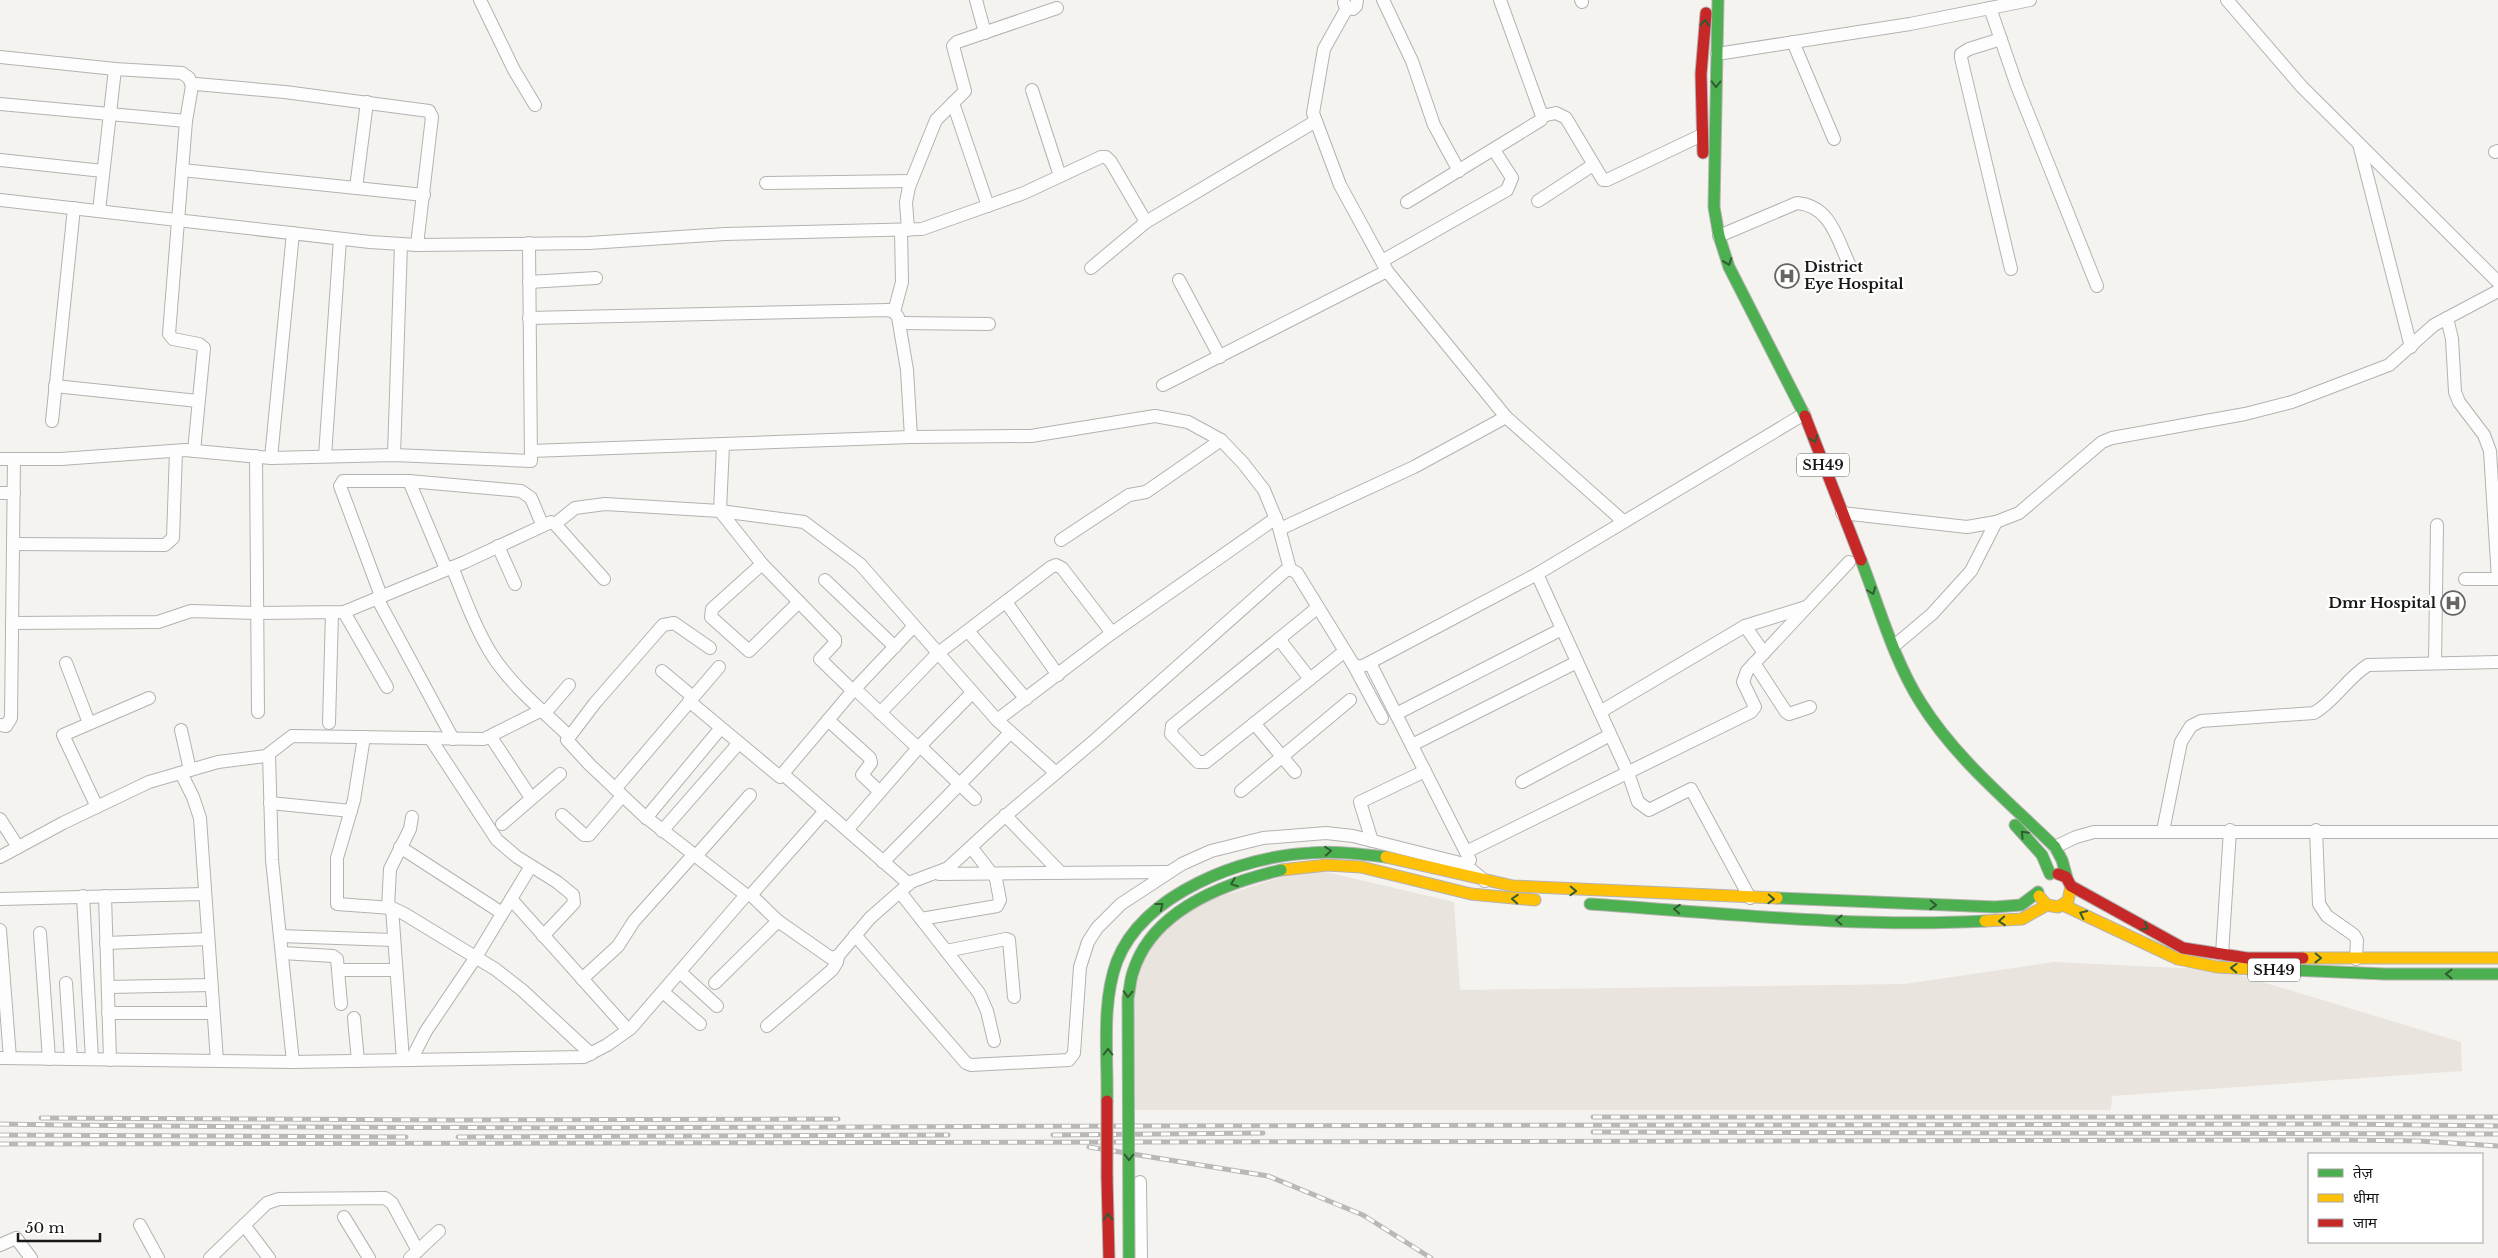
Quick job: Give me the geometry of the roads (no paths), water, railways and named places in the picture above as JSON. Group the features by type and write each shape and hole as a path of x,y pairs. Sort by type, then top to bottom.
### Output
{"main road":[{"path":"1707,0 1701,74 1704,215 1719,270 1730,294"},
{"name":"SH49","path":"1718,0 1714,207 1719,236 1729,267 1795,414 1837,520 1918,702 1934,723 2054,847 2062,860 2069,882 2183,948 2247,958 2498,958"},
{"name":"SH49","path":"1837,520 1849,562 1907,703 1932,739 2030,840 2042,855 2050,874"},
{"path":"1109,1258 1108,1037 1113,976 1119,957 1129,939 1144,920 1163,903 1212,875 1239,865 1279,855 1337,850 1392,858 1480,877 1498,884 1562,890 1995,908 2021,905 2038,892 2041,881 2050,874 2061,874 2069,882 2070,897 2064,905 2053,907 2046,905 2038,892"},
{"path":"1128,1258 1128,998 1132,972 1152,938 1176,913 1217,889 1245,878 1281,870 1327,865 1361,867 1472,894 1550,901"},
{"path":"1635,907 1637,893"},
{"path":"1578,903 1800,919 1951,923 2022,919 2046,905"},
{"name":"SH49","path":"2064,905 2178,959 2195,964 2217,967 2385,974 2498,974"}],"street":[{"path":"480,0 514,70 535,105"},
{"path":"976,0 985,33"},
{"path":"1383,0 1412,61 1434,125 1458,171"},
{"path":"1407,202 1539,122 1542,116 1500,0"},
{"path":"1717,54 1910,24 2030,0"},
{"path":"2227,0 2302,87 2498,282"},
{"path":"1354,2 1324,49 1313,113 1340,185 1385,266 1506,417 1623,521"},
{"path":"911,437 907,370 897,317 902,282 907,195 936,120 963,95 965,86 953,46 956,42 1057,8"},
{"path":"1990,8 2017,86 2097,286"},
{"path":"2001,39 1969,49 1961,54 1961,58 2011,269"},
{"path":"1793,42 1834,138"},
{"path":"0,58 182,73 189,78 192,86 186,121 169,334 172,339 199,344 204,348 194,451"},
{"path":"99,211 116,69"},
{"path":"192,86 196,84 285,92 425,108 432,113 417,245"},
{"path":"1032,90 1060,176"},
{"path":"356,188 367,102"},
{"path":"953,103 988,206"},
{"path":"0,104 186,121"},
{"path":"1542,116 1556,114 1566,118 1592,165 1600,177 1607,180 1702,134"},
{"path":"1090,268 1146,222 1316,121"},
{"path":"2359,144 2411,347"},
{"path":"1163,384 1220,357 1385,266 1506,190 1512,178 1494,150"},
{"path":"0,200 401,244 589,243 725,234 930,228 988,206 1101,157 1106,157 1146,222"},
{"path":"0,160 103,171"},
{"path":"1538,201 1592,165"},
{"path":"182,170 424,195"},
{"path":"766,183 911,181"},
{"path":"1719,236 1797,203 1809,204 1819,209 1826,217 1850,266"},
{"path":"52,421 74,208"},
{"path":"271,458 293,233"},
{"path":"325,456 340,238"},
{"path":"0,460 61,459 194,451 271,458 394,455 531,461 530,243"},
{"path":"394,455 401,244"},
{"path":"529,282 596,278"},
{"path":"1179,280 1220,357"},
{"path":"1837,520 1966,527 1996,522 2019,513 2098,444 2107,440 2245,414 2292,402 2389,366 2434,325 2498,291"},
{"path":"529,318 897,317 989,324"},
{"path":"2447,318 2452,339 2455,392 2459,402 2484,435 2490,451 2498,579 2466,579"},
{"path":"55,386 198,402"},
{"path":"1353,664 1358,667 1370,663 1536,574 1795,414"},
{"path":"530,451 911,437 1032,436 1155,416 1188,422 1220,440 1243,462 1264,490 1278,524 1290,569 1297,573 1353,664 1382,718"},
{"path":"997,720 1112,633 1278,524 1414,467 1506,417"},
{"path":"1062,540 1129,495 1146,492 1220,440"},
{"path":"723,445 720,511 762,564 835,639 835,643 820,658 975,799"},
{"path":"13,544 165,545 170,543 174,538 176,451"},
{"path":"256,456 258,712"},
{"path":"2,727 11,718 8,616 13,544 14,459"},
{"path":"453,739 379,597 340,486 343,481 409,481 525,492 531,498 542,524"},
{"path":"409,481 483,640 492,655 514,683 569,736"},
{"path":"0,493 14,493"},
{"path":"555,524 575,508 605,504 720,511 804,522 860,564 937,654 997,720 1056,772"},
{"path":"8,616 158,622 191,611 257,613 338,612 449,568 550,522 555,524 604,579"},
{"path":"1894,646 1953,594 1971,571 1996,522"},
{"path":"2435,663 2437,525"},
{"path":"498,546 515,584"},
{"path":"1466,852 1751,712 1755,707 1743,682 1744,677 1754,663 1849,562"},
{"path":"762,564 712,609 711,617 749,651 799,602"},
{"path":"880,713 937,654 1056,565 1062,568 1112,633"},
{"path":"767,1026 832,970 838,956 855,935 870,918 904,888 948,868 1285,571 1290,569"},
{"path":"1536,574 1628,773 1638,802 1649,810 1691,789 1750,898"},
{"path":"825,580 895,647"},
{"path":"1006,602 1058,675"},
{"path":"1600,712 1745,626 1808,606"},
{"path":"1317,608 1172,726 1171,734 1192,755 1202,762 1206,762 1345,651"},
{"path":"338,612 387,687"},
{"path":"329,723 338,612"},
{"path":"710,648 674,623 663,625 569,736 569,743 646,818 830,958 838,956"},
{"path":"662,671 720,729 777,776 784,775 854,690 914,626"},
{"path":"1745,626 1764,653"},
{"path":"1396,714 1562,629"},
{"path":"968,631 1026,699"},
{"path":"1279,639 1310,679"},
{"path":"1412,745 1577,662"},
{"path":"2163,831 2181,742 2184,734 2191,726 2200,721 2314,713 2325,707 2359,670 2368,665 2498,662"},
{"path":"66,663 89,723"},
{"path":"1370,663 1480,877"},
{"path":"1754,663 1786,712 1789,714 1810,707"},
{"path":"562,815 584,835 588,835 618,792 718,667"},
{"path":"0,857 149,782 218,762 270,754 283,740 292,736 364,736 477,740 491,737 543,711 569,685"},
{"path":"847,830 919,747 972,693"},
{"path":"97,807 63,738 65,732 149,698"},
{"path":"1241,791 1350,700"},
{"path":"828,720 870,758 871,763 862,775 880,792"},
{"path":"1254,724 1295,772"},
{"path":"646,818 720,729"},
{"path":"181,730 186,772 200,818 217,1061"},
{"path":"883,862 1010,733"},
{"path":"1522,782 1610,735"},
{"path":"364,736 351,811 337,858 337,904 390,908 403,913 476,957 522,990 591,1054"},
{"path":"491,737 531,798"},
{"path":"430,738 497,840 531,866 557,882 575,899 543,936"},
{"path":"662,830 738,744"},
{"path":"270,754 272,860 293,1062"},
{"path":"1372,841 1360,802 1425,771"},
{"path":"502,824 560,774"},
{"path":"784,775 883,862 904,888 921,919 984,1002 994,1040"},
{"path":"582,979 618,946 634,921 750,795"},
{"path":"270,803 351,811"},
{"path":"0,930 5,1058 293,1062 584,1057 607,1045 628,1030 825,811"},
{"path":"1006,815 1061,873"},
{"path":"407,1060 390,908 390,869 410,829 412,817"},
{"path":"0,819 18,847"},
{"path":"2054,847 2076,837 2094,832 2230,830 2498,832"},
{"path":"2222,954 2230,830"},
{"path":"2316,830 2319,904 2326,916 2354,935 2357,940 2356,959"},
{"path":"855,935 966,1063 971,1065 1069,1060 1074,1053 1080,967 1088,942 1106,917 1121,904 1169,872 1211,850 1262,838 1326,833 1372,841 1464,864 1480,877"},
{"path":"921,919 997,906 1000,900 993,874 971,847"},
{"path":"400,848 502,913"},
{"path":"407,1060 476,957 531,866"},
{"path":"936,874 1169,872"},
{"path":"0,899 204,894"},
{"path":"83,896 92,1060"},
{"path":"105,896 110,1060"},
{"path":"510,900 628,1030"},
{"path":"715,983 778,920"},
{"path":"40,933 49,1059"},
{"path":"280,936 394,940"},
{"path":"106,943 208,939"},
{"path":"946,951 1006,939 1009,940 1014,997"},
{"path":"282,953 333,956 337,959 341,1004"},
{"path":"338,970 396,970"},
{"path":"680,972 717,1006"},
{"path":"66,983 71,1059"},
{"path":"108,987 211,984"},
{"path":"663,992 700,1024"},
{"path":"108,1013 213,1013"},
{"path":"354,1018 358,1061"},
{"path":"1140,1182 1141,1258"},
{"path":"215,1256 244,1225 273,1200 385,1198 392,1203 414,1254 439,1231"},
{"path":"344,1217 369,1258"},
{"path":"244,1225 269,1258"},
{"path":"140,1226 158,1258"},
{"path":"0,1244 16,1238 31,1258"}],"railway":[{"path":"1593,1117 2498,1117"},
{"path":"41,1118 838,1119"},
{"path":"0,1124 423,1128 2340,1124 2498,1126"},
{"path":"1593,1132 2498,1134"},
{"path":"1053,1135 1263,1133"},
{"path":"0,1135 406,1137"},
{"path":"458,1137 948,1135"},
{"path":"0,1144 2341,1140 2419,1141 2498,1146"},
{"path":"1089,1147 1268,1176 1363,1215 1431,1258"}],"place":[{"name":"District Eye Hospital","path":"1787,276"},
{"name":"Dmr Hospital","path":"2453,603"}]}
